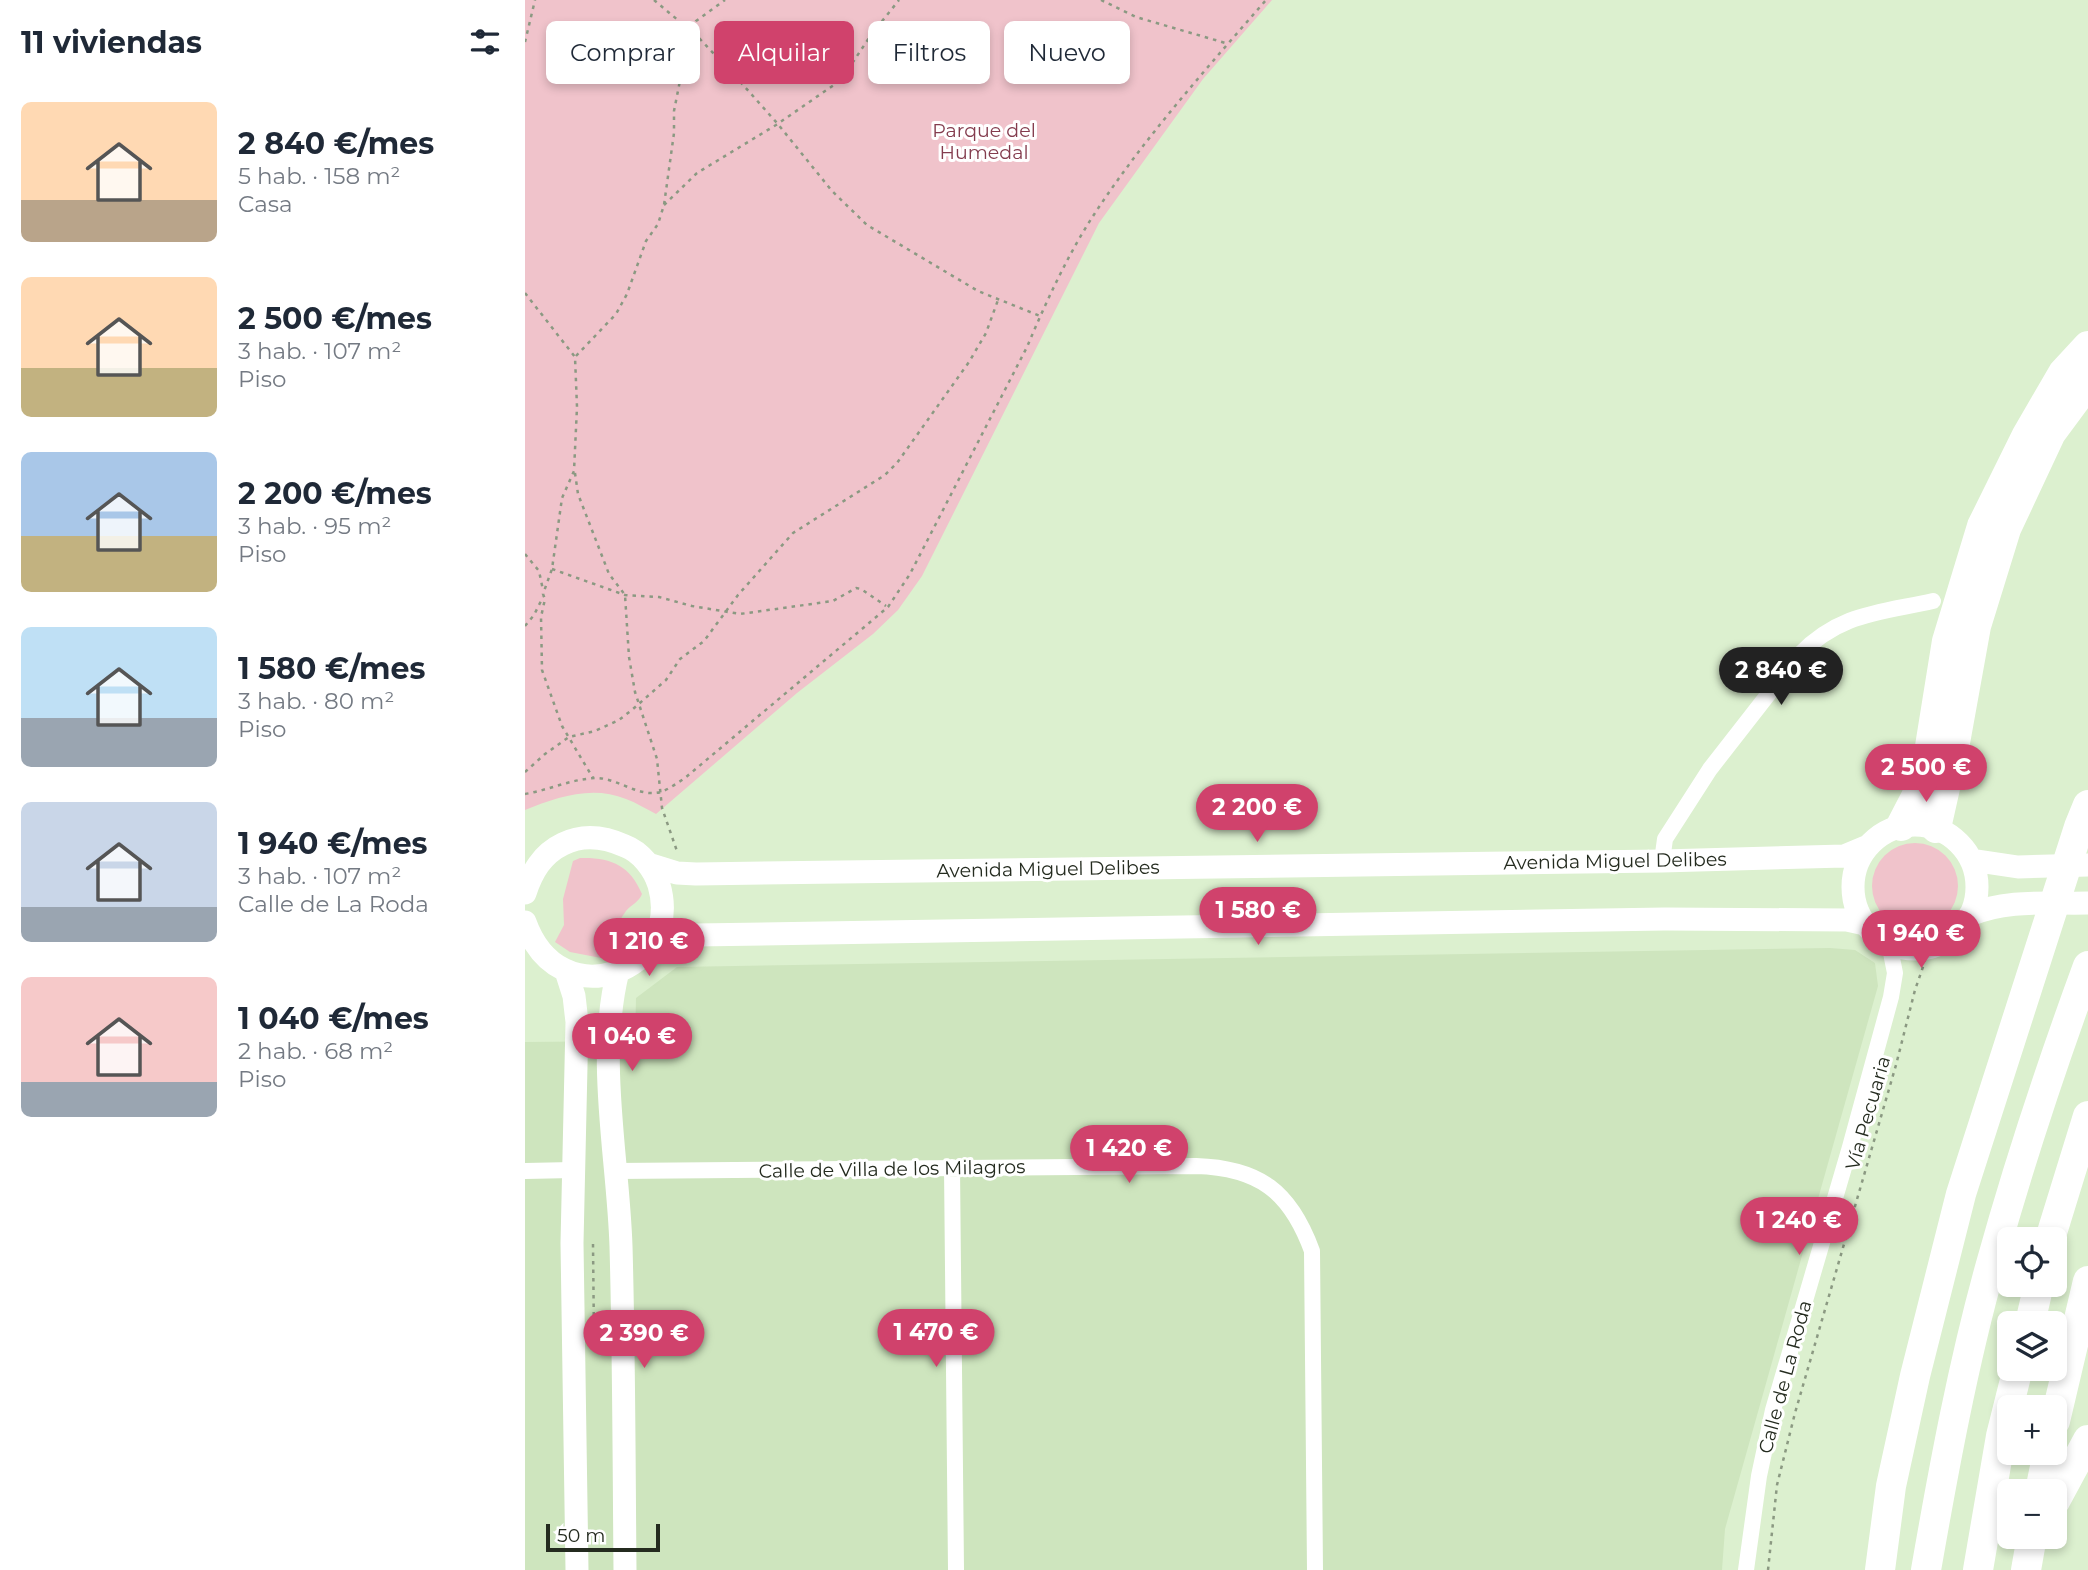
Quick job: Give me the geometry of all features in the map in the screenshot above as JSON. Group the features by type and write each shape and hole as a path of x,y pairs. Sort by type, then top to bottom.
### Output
{"highway":[{"path":"1901,826 1916,797 1928,759 1947,641 1982,526 2027,435 2063,373 2088,346"},
{"path":"1936,828 1976,626 2006,529 2051,433 2088,383"},
{"path":"1871,1570 1915,1376 1961,1194 2078,827 2088,805"},
{"path":"2033,965 2088,839"},
{"path":"1926,1570 1950,1436 1990,1265 2040,1098 2088,966"},
{"path":"2054,1227 2088,1116"},
{"path":"2061,1395 2088,1281"},
{"path":"1978,1570 2001,1436 2015,1381"},
{"path":"2067,1479 2088,1440"},
{"path":"1880,1570 1891,1486"}],"main road":[{"path":"1901,826 1936,828 1950,835 1962,846 1971,860 1977,888 1970,915 1959,931 1944,942 1926,948 1907,948 1889,943 1865,924 1857,909 1853,893 1859,860 1868,846 1883,834 1901,826"},
{"path":"525,893 531,874 545,856 564,843 586,838 609,839 631,848 648,864 657,879 662,896 658,930 650,946 631,965 618,971 592,976 566,971 546,959 532,941 525,922"},
{"name":"Avenida Miguel Delibes","path":"648,864 677,873 696,874 1662,861 1844,856 1868,846"},
{"path":"1971,860 2018,867 2088,865"},
{"path":"1970,915 2005,905 2088,903"},
{"path":"650,946 673,939 710,934 1665,919 1847,920 1865,924"},
{"path":"566,971 575,996 577,1022 572,1243 576,1570"},
{"path":"618,971 609,1017 611,1121 621,1244 625,1570"}],"street":[{"path":"1662,861 1665,839 1710,769 1815,639 1848,620 1933,601"},
{"name":"Calle de La Roda","path":"1745,1570 1759,1476 1773,1410 1891,998 1895,973 1889,943"},
{"path":"952,1167 956,1570"},
{"name":"Calle de Villa de los Milagros","path":"616,1171 1226,1167 1252,1175 1276,1191 1292,1210 1305,1231 1312,1251 1315,1570"},
{"path":"525,1171 573,1170"}],"path":[{"path":"525,42 535,0"},
{"path":"654,0 679,21"},
{"path":"696,21 725,0"},
{"path":"663,205 697,173 841,80 871,35 899,0"},
{"path":"1101,0 1136,17 1229,44"},
{"path":"525,794 593,778 646,793 660,792 685,778 888,607 910,574 1093,216 1129,165 1266,0"},
{"path":"700,41 777,123 832,191 867,225 943,271 998,300 1040,316"},
{"path":"575,357 616,314 627,294 646,241 658,224 674,133 674,111 679,84"},
{"path":"525,293 575,357 577,407 574,471 578,494 609,574 625,595 629,657 639,704 657,759 660,792 678,854"},
{"path":"525,772 569,737 595,731 619,720 639,704 666,680 680,659 704,641 738,595 793,533 885,475 897,463 969,362 986,333 998,300"},
{"path":"525,626 540,606 552,569 562,498 574,471"},
{"path":"525,554 539,571 545,599 541,617 542,670 562,726 593,778"},
{"path":"552,569 625,595 659,597 740,614 833,601 856,588 888,607"},
{"name":"Vía Pecuaria","path":"1768,1570 1777,1485 1792,1425 1893,1078 1926,948"}],"shaded area":[{"path":"1830,948 1855,950 1875,963 1878,986 1725,1529 1722,1570 525,1570 525,1042 635,1041 636,998 677,967"}],"green space":[{"name":"Parque del Humedal","path":"525,0 1272,0 1203,79 1099,223 922,576 898,610 873,634 797,693 656,814 626,799 600,793 575,794 525,810"},
{"path":"1915,843 1939,850 1951,862 1958,886 1951,910 1939,922 1915,929 1891,922 1879,910 1872,886 1879,862 1891,850"},
{"path":"580,858 601,859 618,865 631,876 642,894 622,916 601,958 570,952 555,942 564,925 563,899 573,861"}]}
